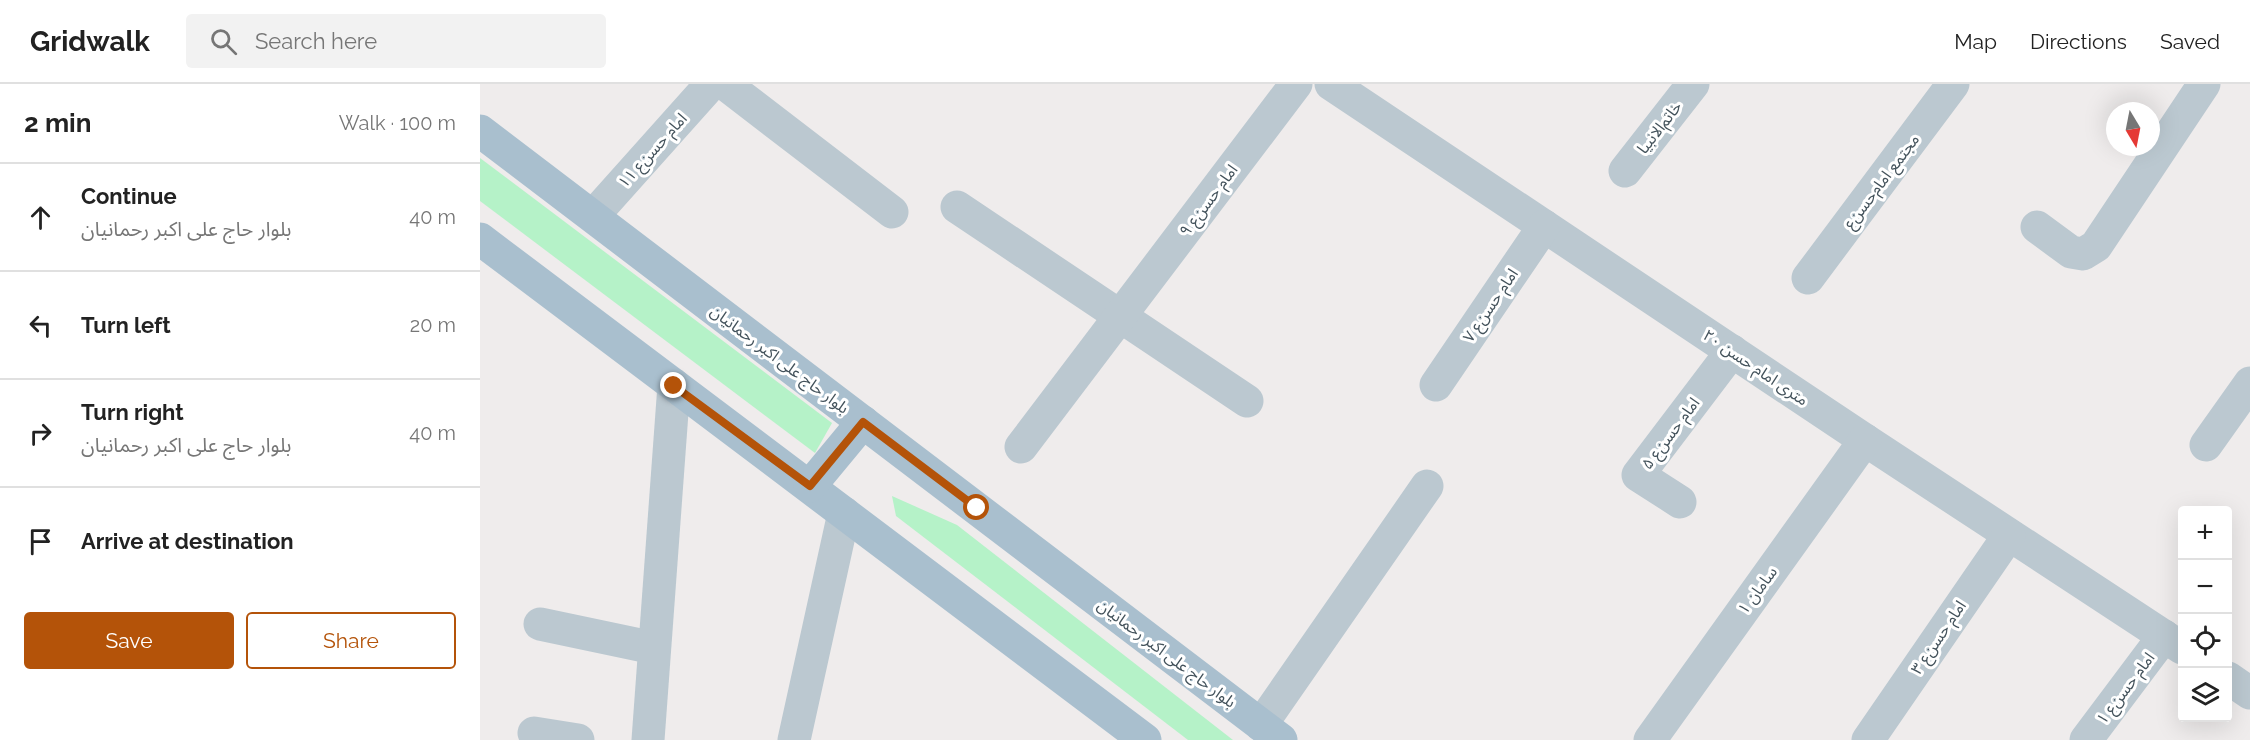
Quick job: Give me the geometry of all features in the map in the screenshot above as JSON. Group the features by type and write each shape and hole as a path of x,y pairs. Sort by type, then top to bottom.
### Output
{"main road":[{"name":"بلوار حاج علی اکبر رحمانیان","path":"480,131 1271,732"},
{"path":"480,239 1145,740"},
{"path":"810,486 863,422"}],"street":[{"name":"امام حسن‌ع ۱۱","path":"593,216 711,84"},
{"path":"725,84 892,212"},
{"name":"امام حسن‌ع ۹","path":"1021,447 1296,84"},
{"name":"۲۰ متری امام حسن","path":"1331,84 2173,642"},
{"name":"خاتم‌الانبیا","path":"1625,171 1693,84"},
{"name":"مجتمع امام‌حسن‌ع","path":"1808,278 1953,84"},
{"path":"2037,227 2071,252 2083,254 2096,246 2204,84"},
{"path":"957,207 1247,400"},
{"name":"امام حسن‌ع ۷","path":"1436,385 1544,226"},
{"name":"امام حسن‌ع ۵","path":"1680,502 1638,475 1732,351"},
{"path":"2206,445 2250,382"},
{"path":"648,740 674,386"},
{"name":"سامان ۱","path":"1650,740 1865,440"},
{"path":"1271,732 1427,486"},
{"path":"794,740 844,513"},
{"name":"امام حسن‌ع ۳","path":"1868,740 2009,535"},
{"path":"540,624 654,648"},
{"name":"امام حسن‌ع ۱","path":"2086,740 2173,642"},
{"path":"2232,681 2250,693"},
{"path":"534,733 579,740"}],"green space":[{"path":"480,158 832,423 815,453 480,201"},
{"path":"892,496 957,525 1233,740 1188,740 896,516"}],"route":[{"path":"674,386 810,486 863,422 977,508"}]}
